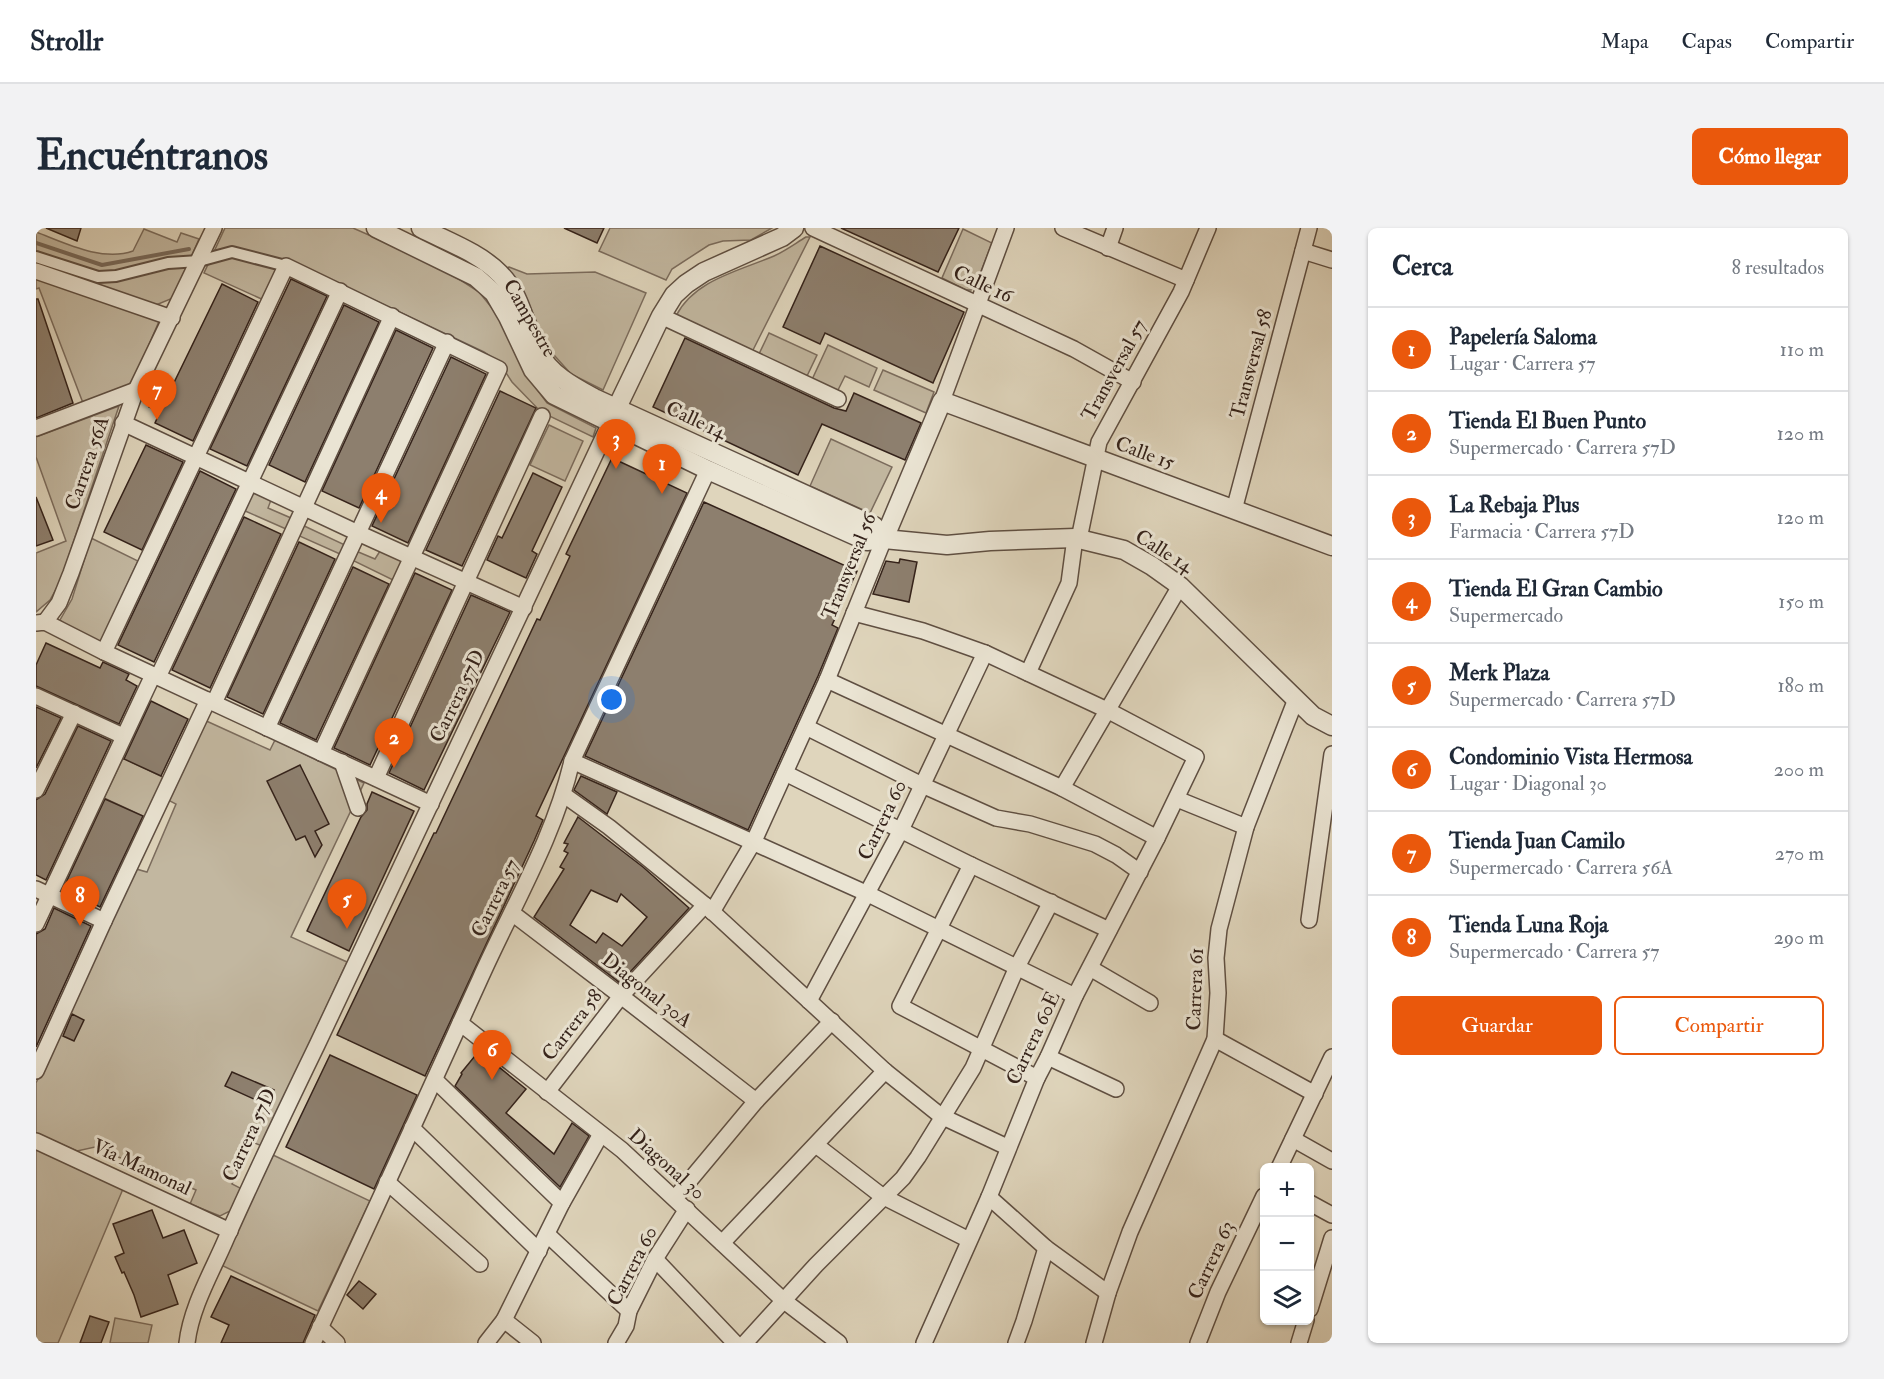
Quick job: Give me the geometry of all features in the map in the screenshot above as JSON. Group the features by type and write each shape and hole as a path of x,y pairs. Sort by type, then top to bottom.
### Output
{"street":[{"name":"Carrera 56A","path":"39,624 59,603 136,390 214,228"},
{"name":"Campestre","path":"376,228 410,235 476,277 515,313"},
{"name":"Campestre","path":"421,228 468,252 500,274 515,313 528,360 540,380 554,395 613,416"},
{"name":"Carrera 57D","path":"187,1343 193,1315 230,1231 661,316 674,296 686,284 704,272 782,237 794,228"},
{"name":"Calle 16","path":"813,228 1074,349 1133,382"},
{"name":"Transversal 56","path":"708,908 754,841 827,680 942,401 1006,228"},
{"path":"1063,228 1186,280"},
{"path":"1108,248 1115,228"},
{"name":"Transversal 57","path":"1028,673 1069,583 1094,458 1102,435 1133,382 1186,280 1208,228"},
{"name":"Transversal 58","path":"1234,510 1309,228"},
{"path":"1303,251 1332,260"},
{"path":"36,256 98,277 116,276 168,263 199,261 232,252 286,266 392,315 499,369 321,753"},
{"path":"104,652 286,266"},
{"path":"36,271 172,318"},
{"path":"36,924 43,892 156,676 340,291"},
{"path":"36,1071 104,921 211,702 392,315"},
{"path":"661,316 838,399"},
{"path":"267,728 447,342"},
{"path":"36,428 136,390"},
{"name":"Calle 15","path":"942,401 1332,546"},
{"path":"376,778 542,416"},
{"name":"Calle 14","path":"613,416 708,470 867,541 884,539 946,545 1077,538 1131,553 1180,586 1313,716 1332,726"},
{"name":"Calle 14","path":"613,416 874,526 884,539"},
{"path":"123,423 411,558 524,608"},
{"name":"Carrera 57","path":"313,1343 532,871 564,795 572,761 708,470"},
{"path":"1062,788 1180,586"},
{"path":"854,613 923,631 985,653 1107,710"},
{"path":"39,624 431,804"},
{"name":"Carrera 60","path":"809,1001 901,830 985,653"},
{"path":"827,680 1062,788 1157,838"},
{"path":"36,696 123,736"},
{"name":"Carrera 61","path":"1094,1343 1108,1293 1131,1232 1215,1039 1218,993 1216,958 1219,929 1246,827 1296,699"},
{"name":"Carrera 60E","path":"924,1343 989,1197 1007,1147 1037,1078 1075,996 1196,758 1107,710"},
{"path":"36,790 74,713"},
{"path":"806,727 922,785 996,818 1062,833 1095,844 1140,872"},
{"path":"1310,920 1332,754"},
{"path":"572,761 868,894 1075,996"},
{"path":"342,762 358,808"},
{"path":"785,772 971,865 1109,930"},
{"path":"564,795 609,827 708,908 885,1071 941,1116 1007,1147"},
{"path":"1177,799 1246,827"},
{"path":"971,865 900,1006 1037,1078"},
{"path":"43,892 104,921"},
{"path":"745,1343 882,1196 903,1178 918,1157 941,1116 973,1068 1017,967 1052,902"},
{"name":"Carrera 58","path":"548,1092 621,996 708,908"},
{"name":"Diagonal 30A","path":"512,913 756,1101"},
{"path":"1090,968 1150,1003"},
{"path":"675,1198 756,1101 832,1021"},
{"name":"Diagonal 30","path":"460,1023 647,1172 783,1300 839,1343"},
{"path":"1215,1039 1315,1094"},
{"path":"1048,1057 1116,1089"},
{"path":"1281,1163 1332,1057"},
{"path":"722,1243 885,1071"},
{"path":"435,1080 562,1203"},
{"path":"412,1128 539,1251"},
{"path":"486,1343 504,1320 562,1203 601,1134"},
{"path":"1293,1139 1332,1161"},
{"name":"Vía Mamonal","path":"36,1141 230,1231"},
{"path":"816,1145 882,1196 969,1240"},
{"path":"387,1182 480,1264"},
{"path":"989,1197 1046,1248 1108,1293"},
{"name":"Carrera 63","path":"1198,1343 1218,1292 1260,1205"},
{"path":"1314,1205 1332,1215"},
{"name":"Carrera 60","path":"616,1343 626,1326 629,1311 655,1259 687,1209"},
{"path":"548,1235 629,1311"},
{"path":"1314,1296 1332,1238"},
{"path":"1016,1343 1046,1248"},
{"path":"655,1259 735,1343"},
{"path":"504,1320 533,1343"},
{"path":"1299,1343 1304,1325"},
{"path":"320,1327 337,1343"}],"shaded area":[{"path":"225,228 353,228 403,250 459,279 479,292 496,313 525,373 547,403 596,428 593,437 541,412 512,382 499,362 484,352 287,259 266,301 204,273"},
{"path":"610,228 772,228 751,240 723,241 709,245 672,269 666,280 599,251"},
{"path":"144,229 177,242 181,233 199,239 173,298 156,305 36,265 36,232 84,250 121,254 133,251"},
{"path":"963,229 992,243 975,287 971,290 966,290 942,278"},
{"path":"806,237 810,237 752,352 676,316 684,304 706,285 774,256"},
{"path":"509,267 527,274 595,272 646,293 603,390 571,374 554,355 544,339 522,288 508,269"},
{"path":"36,278 160,319 132,384 83,403 39,288 36,289"},
{"path":"769,333 817,355 807,376 759,354"},
{"path":"828,345 877,368 869,387 845,376 835,396 810,384"},
{"path":"883,370 934,392 926,413 874,390"},
{"path":"119,406 60,582 50,600 36,612 36,553 66,541 36,457 36,437"},
{"path":"549,425 583,441 565,481 530,465"},
{"path":"831,439 892,467 870,513 810,486"},
{"path":"251,491 271,500 268,508 291,518 286,529 243,510"},
{"path":"300,524 345,545 340,554 295,534"},
{"path":"91,538 138,561 101,642 60,620 72,599"},
{"path":"356,551 375,559 380,551 402,561 393,580 352,560"},
{"path":"202,719 270,750 275,740 364,783 291,937 347,962 262,1146 252,1142 232,1184 242,1189 232,1210 220,1216 190,1204 196,1190 95,1147 77,1151 36,1133 36,1083 136,869 147,872 176,804 166,799"},
{"path":"123,758 165,778 147,818 104,798"},
{"path":"36,1149 123,1189 58,1343 36,1343"},
{"path":"273,1155 370,1201 318,1311 221,1265"},
{"path":"115,1318 152,1325 148,1343 110,1343"}],"building":[{"path":"46,228 81,228 77,241"},
{"path":"564,228 604,228 597,243"},
{"path":"841,228 959,228 938,272"},
{"path":"820,246 964,312 933,383 825,333 820,344 783,327"},
{"path":"291,279 327,296 247,466 210,449"},
{"path":"222,284 258,302 193,441 155,423 160,412 149,407 154,396 165,401"},
{"path":"36,299 38,299 73,403 36,418"},
{"path":"344,305 379,322 305,482 269,465"},
{"path":"396,330 433,348 359,508 322,491"},
{"path":"685,338 834,408 846,411 854,393 921,423 905,460 822,424 798,475 653,407"},
{"path":"451,357 486,374 408,543 372,526"},
{"path":"500,391 536,408 462,566 426,550"},
{"path":"146,445 183,462 142,550 104,532"},
{"path":"612,458 687,493 536,816 543,820 425,1076 337,1035 537,619 540,620 570,556 566,554"},
{"path":"200,471 236,489 154,662 118,645"},
{"path":"533,473 562,487 532,551 537,554 526,578 487,560 498,536 502,538"},
{"path":"36,497 53,540 36,546"},
{"path":"704,502 857,571 832,625 838,628 818,676 748,830 585,756"},
{"path":"244,517 281,534 210,688 172,670"},
{"path":"299,542 335,559 263,714 227,697"},
{"path":"900,559 917,562 909,602 873,594 886,561 899,563"},
{"path":"353,567 389,584 316,740 280,723"},
{"path":"415,573 452,590 370,765 334,748"},
{"path":"471,595 510,612 424,790 389,773"},
{"path":"46,643 100,668 103,662 129,674 126,680 137,686 119,724 36,686 36,665"},
{"path":"151,701 188,719 161,776 124,759"},
{"path":"36,707 61,718 36,768"},
{"path":"78,726 111,741 46,880 36,875 36,800 45,794"},
{"path":"300,765 329,824 315,831 322,845 315,857 305,836 296,840 267,781"},
{"path":"581,776 617,792 607,814 574,790"},
{"path":"372,792 414,811 349,951 307,931 361,817 367,810"},
{"path":"105,799 143,816 100,907 63,889"},
{"path":"578,817 643,867 689,908 620,983 534,917 564,869 560,867 568,853 564,851 568,844 564,843","holes":["591,890 617,902 621,894 647,917 622,946 603,933 596,943 570,925"]},
{"path":"54,908 91,926 36,1047 36,934 45,929"},
{"path":"72,1014 84,1020 74,1041 63,1036"},
{"path":"479,1051 526,1089 506,1113 554,1154 572,1123 589,1136 560,1187 455,1086 461,1073"},
{"path":"330,1055 417,1095 374,1189 286,1147"},
{"path":"232,1072 274,1090 267,1105 225,1086"},
{"path":"152,1210 163,1238 184,1230 197,1263 168,1275 178,1304 141,1317 134,1295 115,1257 124,1253 113,1224"},
{"path":"231,1276 315,1315 303,1343 221,1343 229,1325 211,1317"},
{"path":"359,1281 376,1294 363,1309 347,1295"},
{"path":"90,1316 109,1322 101,1343 80,1343"}],"waterway":[{"path":"36,243 102,265 189,249"}],"place":[{"name":"Tienda Juan Camilo","path":"157,420"},
{"name":"La Rebaja Plus","path":"616,469"},
{"name":"Papelería Saloma","path":"662,494"},
{"name":"Tienda El Gran Cambio","path":"381,523"},
{"name":"Tienda El Buen Punto","path":"394,768"},
{"name":"Tienda Luna Roja","path":"80,926"},
{"name":"Merk Plaza","path":"347,929"},
{"name":"Condominio Vista Hermosa","path":"492,1080"}]}
